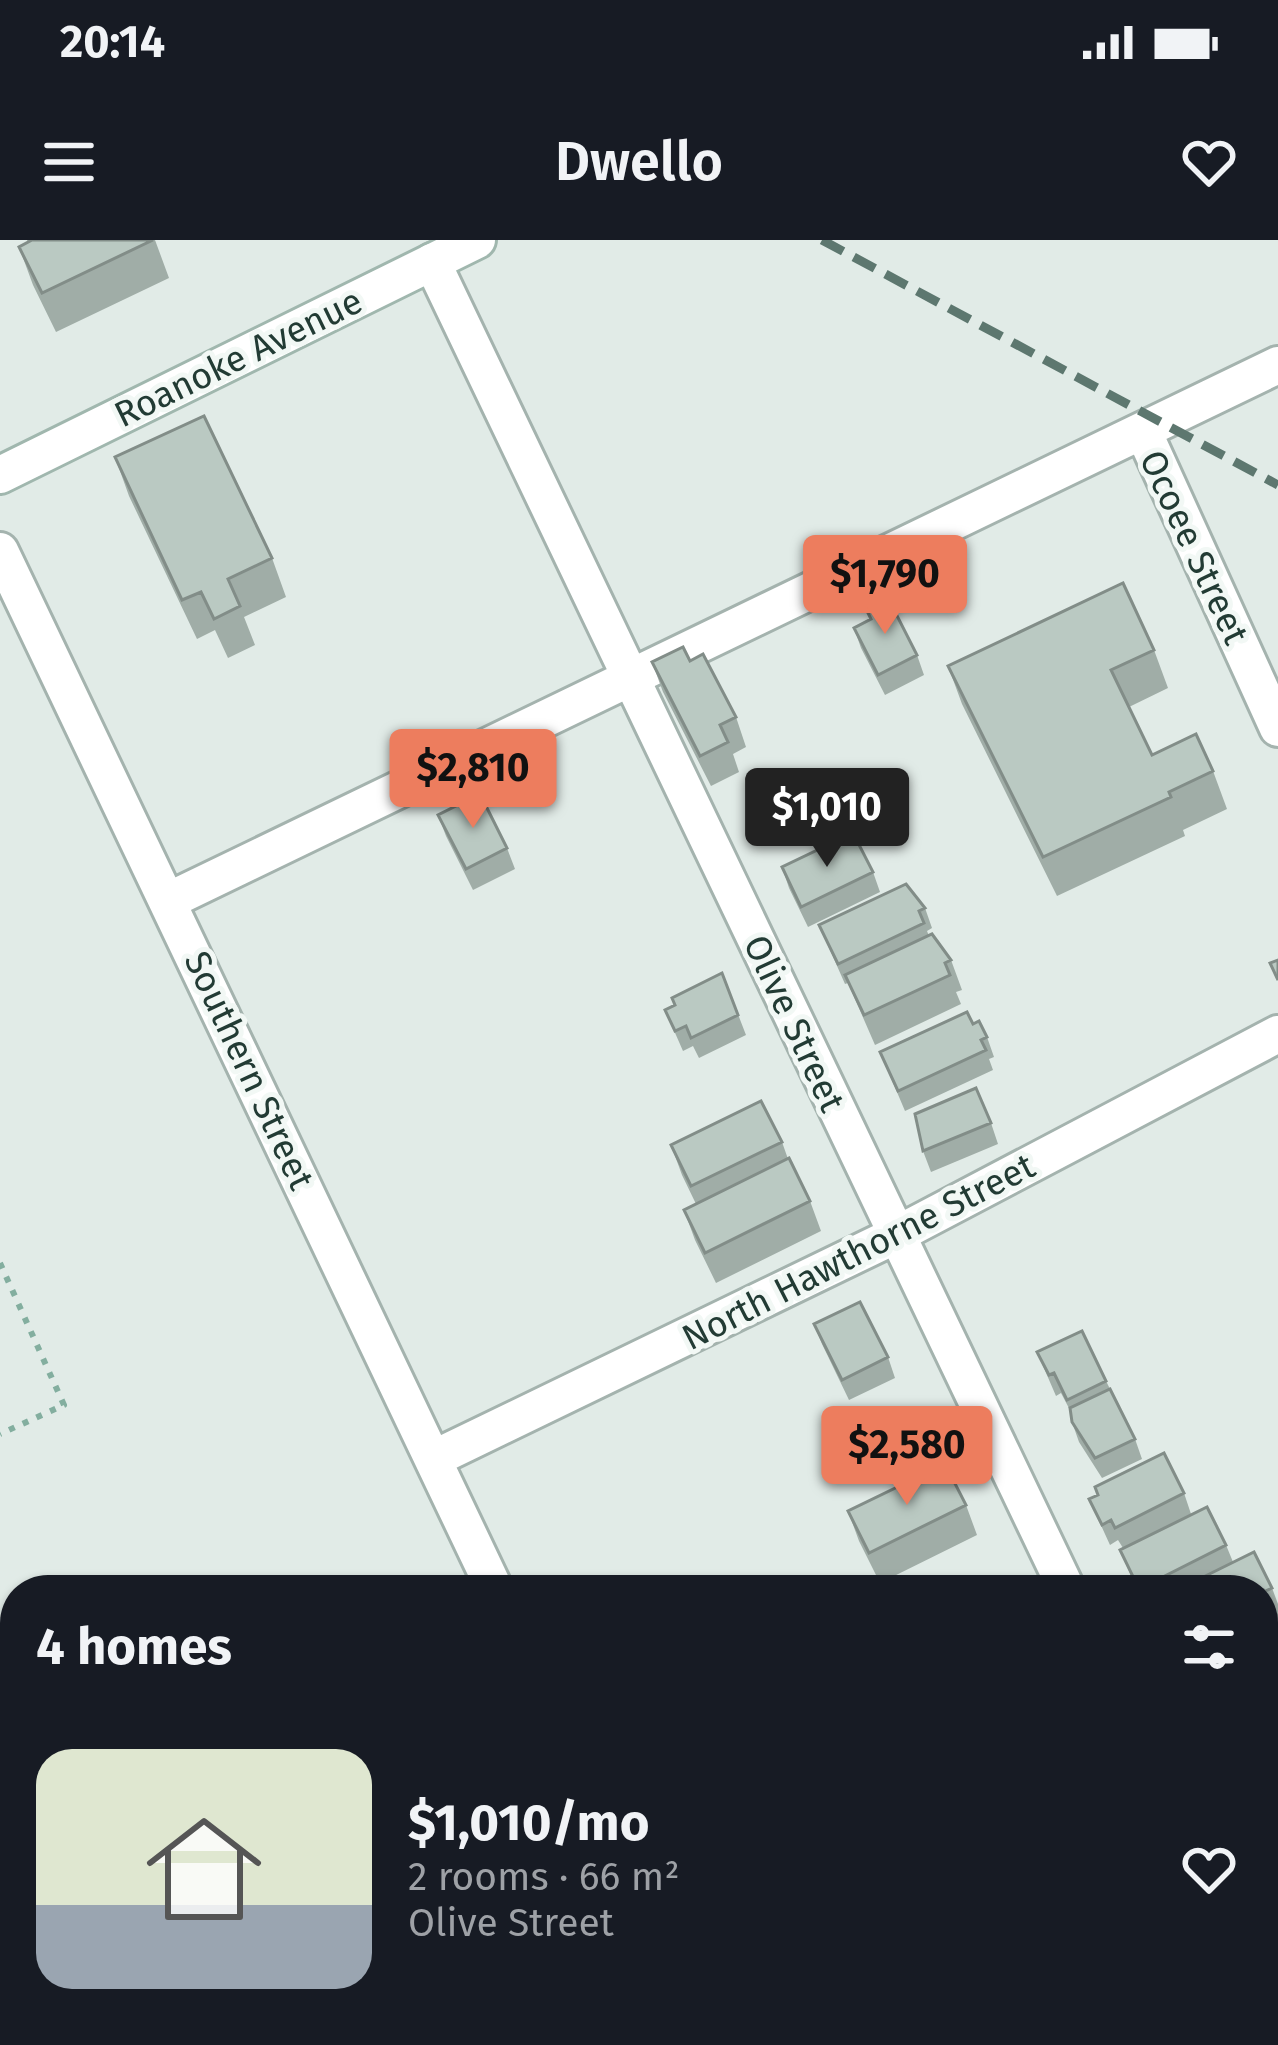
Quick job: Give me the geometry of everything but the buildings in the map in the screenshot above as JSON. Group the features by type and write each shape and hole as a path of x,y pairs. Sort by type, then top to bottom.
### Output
{"street":[{"name":"Roanoke Avenue","path":"0,476 477,240"},
{"name":"Olive Street","path":"432,262 1060,1575"},
{"path":"170,900 629,674 1278,365"},
{"name":"Ocoee Street","path":"1142,431 1278,728"},
{"name":"Southern Street","path":"0,551 488,1575"},
{"name":"North Hawthorne Street","path":"434,1459 896,1235 1278,1034"}],"path":[{"path":"0,1263 64,1405 0,1434"}],"railway":[{"path":"822,240 1278,485"}]}
